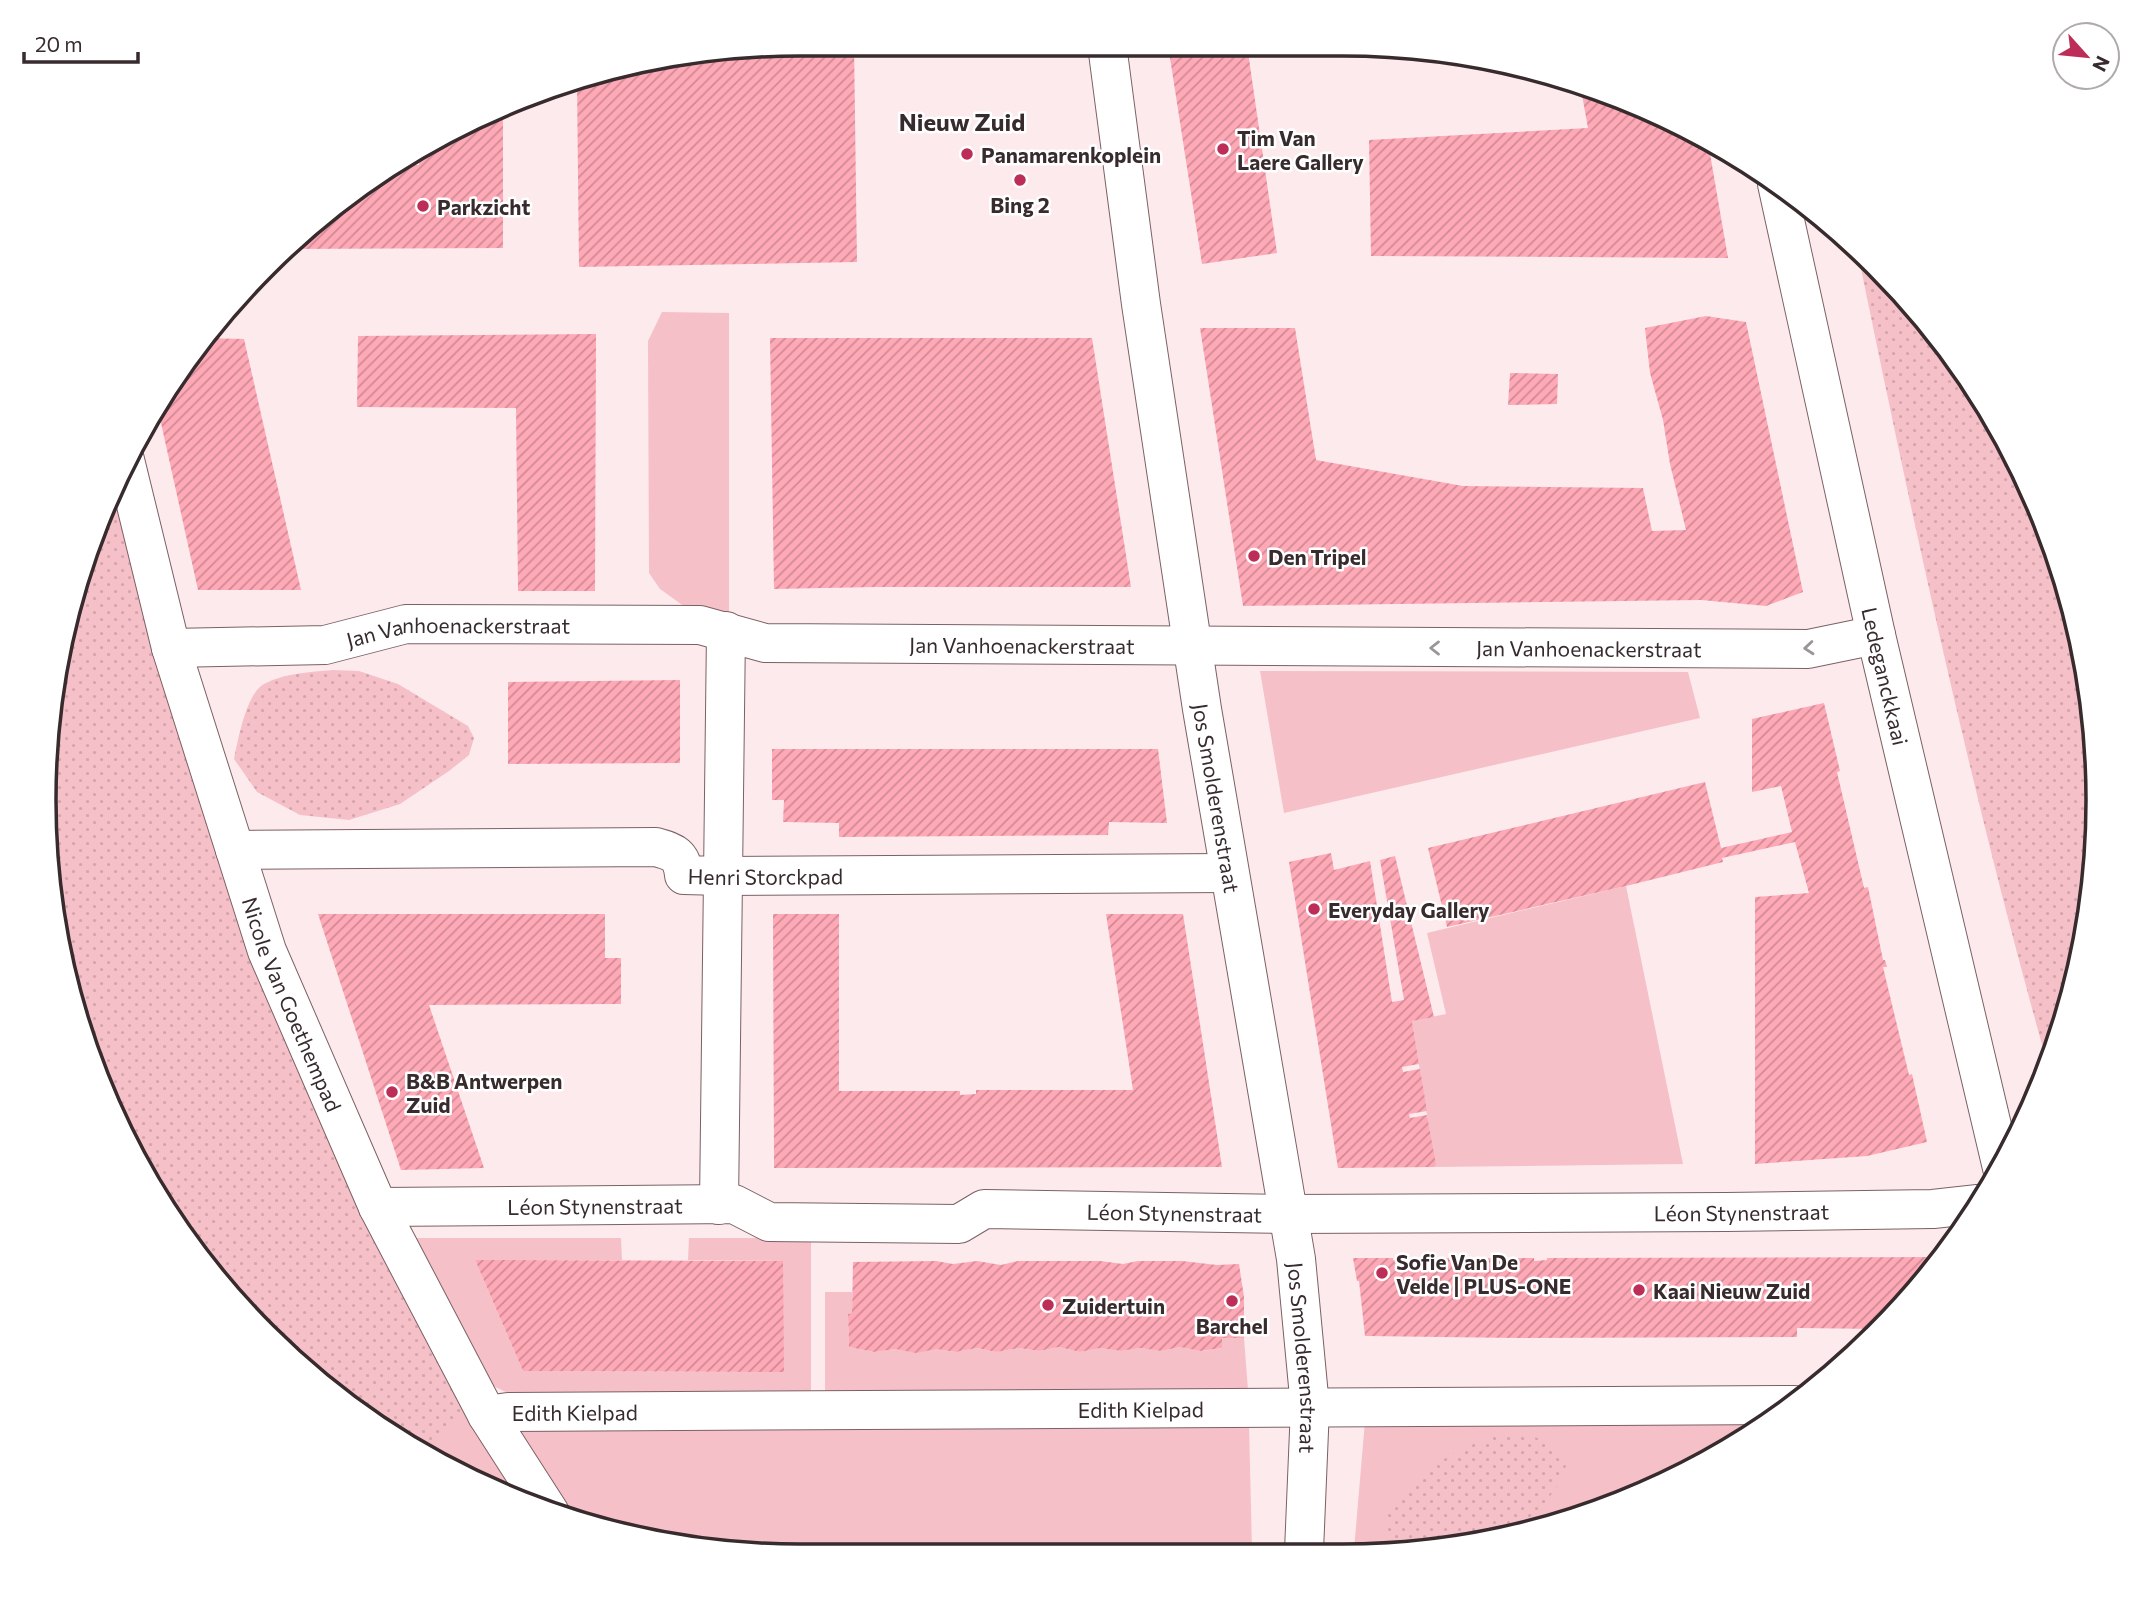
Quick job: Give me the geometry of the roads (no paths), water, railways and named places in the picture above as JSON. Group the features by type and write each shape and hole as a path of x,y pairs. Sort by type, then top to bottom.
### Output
{"street":[{"name":"Jos Smolderenstraat","path":"1108,56 1143,318 1211,647 1228,873 1296,1259 1310,1407 1304,1544"},
{"name":"Ledeganckkaai","path":"1780,199 1876,635 1997,1151"},
{"name":"Nicole Van Goethempad","path":"130,479 171,648 267,951 378,1206 487,1415 539,1497"},
{"name":"Jan Vanhoenackerstraat","path":"171,648 325,646 406,624 700,625 765,643 1211,647 1808,649 1876,635"},
{"path":"719,1205 726,631"},
{"name":"Henri Storckpad","path":"235,850 656,847 673,852 683,864 684,875 722,876 1228,873"},
{"name":"Léon Stynenstraat","path":"378,1206 734,1205 769,1222 960,1224 984,1209 1288,1214 1740,1212 1933,1209 1966,1205"},
{"name":"Edith Kielpad","path":"487,1415 509,1412 1774,1405"}],"place":[{"name":"Tim Van Laere Gallery","path":"1223,149"},
{"name":"Panamarenkoplein","path":"967,154"},
{"name":"Bing 2","path":"1020,180"},
{"name":"Parkzicht","path":"423,206"},
{"name":"Den Tripel","path":"1254,556"},
{"name":"Everyday Gallery","path":"1314,909"},
{"name":"B&B Antwerpen Zuid","path":"392,1092"},
{"name":"Sofie Van De Velde | PLUS-ONE","path":"1382,1273"},
{"name":"Kaai Nieuw Zuid","path":"1639,1290"},
{"name":"Barchel","path":"1232,1301"},
{"name":"Zuidertuin","path":"1048,1305"}],"district":[{"name":"Nieuw Zuid","path":"962,121"}]}
